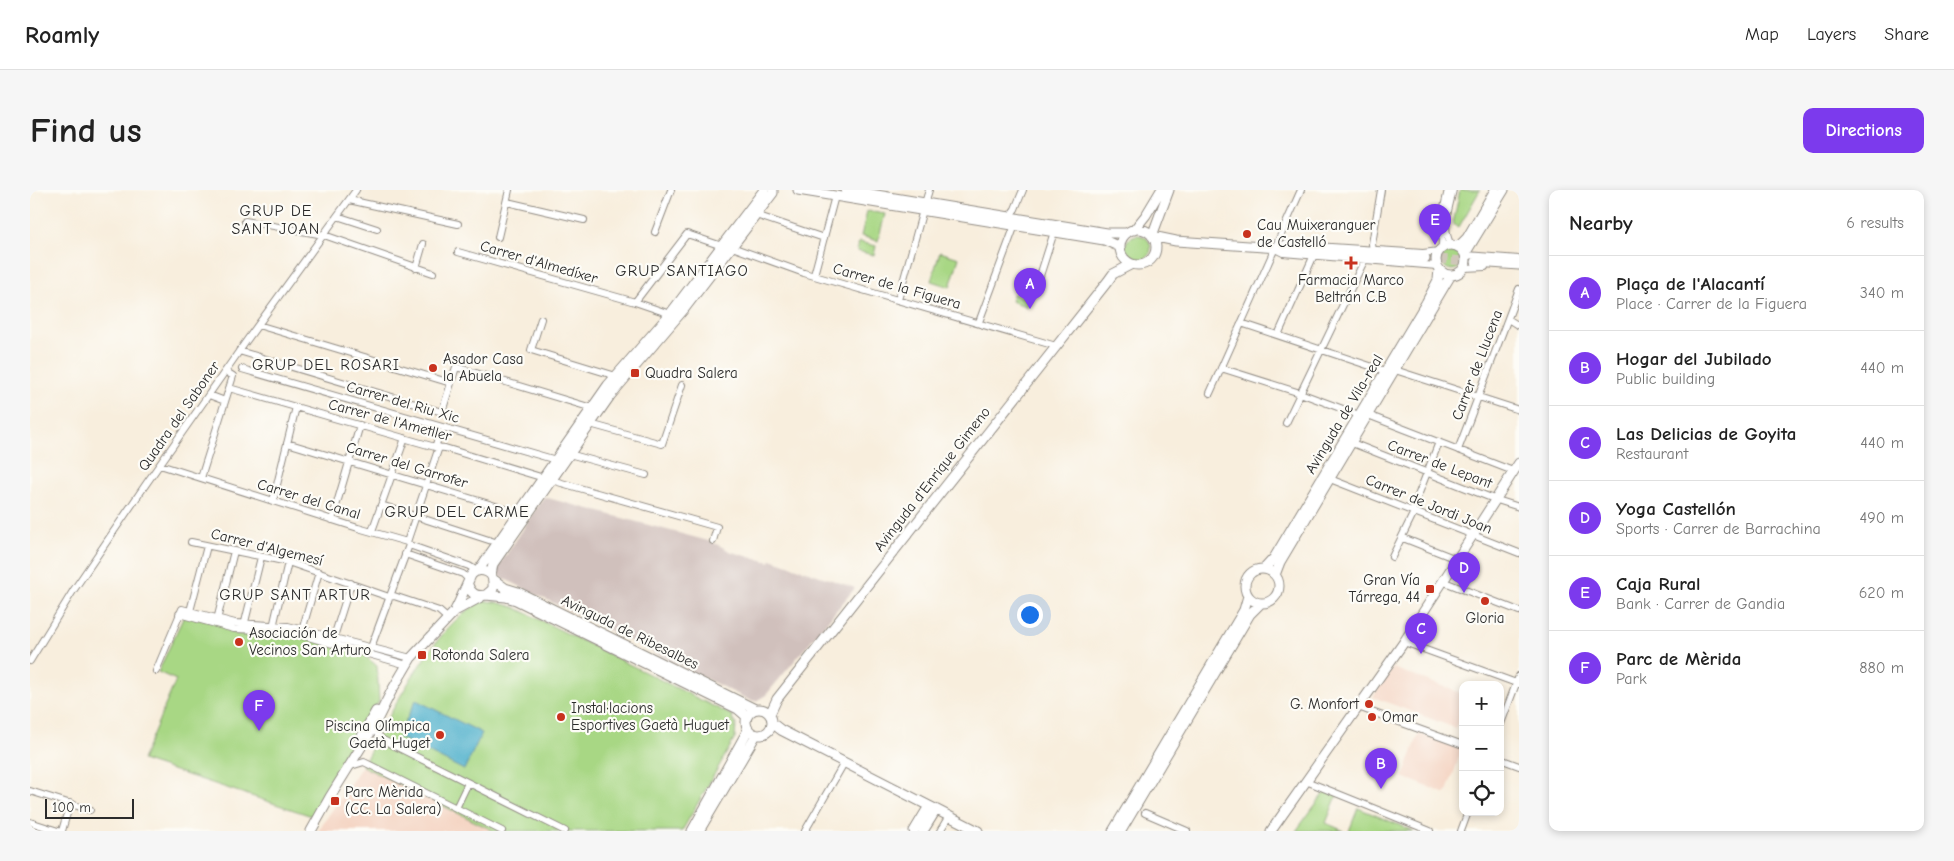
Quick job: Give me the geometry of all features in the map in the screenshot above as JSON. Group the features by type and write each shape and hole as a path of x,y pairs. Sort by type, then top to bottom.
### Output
{"main road":[{"path":"586,423 592,408 685,308 764,190"},
{"path":"620,378 670,314 756,215 773,190"},
{"path":"798,190 1014,217 1107,233 1131,231 1144,230 1156,242 1154,256 1149,262 1144,264 1132,264 1125,260 1121,250 1122,239 1131,231 1161,190"},
{"path":"846,190 924,207"},
{"path":"1152,236 1169,190"},
{"path":"1495,190 1467,238 1448,248 1436,258 1438,267 1444,273 1451,275 1458,273 1464,268 1466,262 1465,255 1504,190"},
{"path":"1014,217 1054,232 1104,240 1121,250"},
{"path":"1152,236 1176,241 1425,258"},
{"path":"1156,249 1164,244 1176,241"},
{"path":"1448,248 1465,255"},
{"name":"Avinguda d'Enrique Gimeno","path":"762,710 774,702 1113,274 1121,250"},
{"path":"1476,262 1519,265"},
{"name":"Avinguda d'Enrique Gimeno","path":"1113,274 1132,264"},
{"name":"Avinguda de Vila-real","path":"1390,371 1438,280 1438,267"},
{"name":"Avinguda de Vila-real","path":"1264,569 1274,558 1451,275"},
{"path":"330,797 357,761 380,704 391,692 409,662 455,611 484,596 493,589 493,564 522,515 611,388"},
{"name":"Avinguda de Vila-real","path":"1275,575 1280,562 1352,443 1364,415"},
{"path":"547,479 556,460 566,452"},
{"path":"1271,831 1404,642 1494,499 1519,463"},
{"path":"455,611 468,582 522,515"},
{"path":"1121,831 1250,614 1261,604 1271,601 1278,594 1279,584 1275,575 1264,569 1253,571 1246,579 1244,589 1248,596 1261,604"},
{"path":"477,571 485,571 492,577"},
{"name":"Avinguda de Ribesalbes","path":"492,577 505,588 518,592 762,710"},
{"path":"468,582 470,591 475,595 484,596"},
{"name":"Avinguda de Ribesalbes","path":"484,596 506,597 516,600 738,709 746,716"},
{"path":"1113,831 1244,610 1248,596"},
{"path":"771,727 764,734 752,732 745,723 746,716 762,710 771,727 781,730 978,831"},
{"path":"312,831 336,782 371,726"},
{"path":"692,831 752,732"},
{"path":"700,831 752,732"},
{"path":"914,831 933,808"},
{"path":"923,831 933,808"}],"street":[{"name":"Quadra del Saboner","path":"30,661 73,591 208,395 356,190"},
{"path":"498,237 504,206 510,190"},
{"path":"654,232 671,190"},
{"path":"898,300 929,190"},
{"path":"979,322 1023,190"},
{"path":"1210,393 1301,190"},
{"path":"1373,250 1372,244 1381,190"},
{"path":"1448,190 1441,221 1448,248"},
{"path":"1448,248 1446,222 1453,190"},
{"path":"814,275 835,196"},
{"path":"349,200 458,224"},
{"path":"507,202 584,220"},
{"path":"756,215 824,238"},
{"path":"337,216 377,229"},
{"path":"245,220 324,235 433,274"},
{"path":"1038,282 1054,232"},
{"name":"Carrer de la Figuera","path":"635,302 687,234 814,275 1056,346"},
{"path":"416,268 424,244"},
{"path":"1274,248 1285,244 1423,253 1448,248"},
{"path":"1274,248 1284,253 1438,267"},
{"name":"Carrer d'Almedíxer","path":"458,252 635,302 670,314"},
{"path":"1278,335 1314,255"},
{"path":"1465,255 1519,259"},
{"path":"1286,423 1365,259"},
{"path":"1464,268 1481,266 1519,269"},
{"name":"Carrer de Llucena","path":"1458,450 1519,289"},
{"path":"540,319 531,350 620,378"},
{"path":"1508,319 1519,326"},
{"path":"1241,323 1519,410"},
{"path":"258,325 451,383"},
{"path":"239,352 442,412 456,367 592,408"},
{"path":"1221,368 1364,415 1513,471"},
{"name":"Carrer del Riu Xic","path":"242,369 556,460"},
{"path":"201,478 233,376 226,371"},
{"path":"586,423 662,444 682,385"},
{"name":"Carrer de l'Ametller","path":"229,388 717,527 713,541"},
{"path":"208,395 225,401"},
{"path":"273,501 296,407"},
{"path":"332,520 360,425"},
{"path":"370,650 406,554 442,428"},
{"path":"372,531 405,438"},
{"path":"1392,557 1413,511 1439,442"},
{"name":"Carrer del Garrofer","path":"287,443 427,484 522,515"},
{"name":"Carrer de Lepant","path":"1352,443 1519,507"},
{"path":"566,452 646,475"},
{"name":"Carrer del Canal","path":"160,465 372,531 469,566 477,571"},
{"name":"Carrer de Jordi Joan","path":"1330,479 1519,553"},
{"path":"381,505 498,543"},
{"path":"1404,538 1456,560"},
{"name":"Carrer d'Algemesí","path":"191,542 288,562 389,597 394,596 439,611 447,618"},
{"path":"189,614 207,546"},
{"path":"217,621 234,551"},
{"path":"406,554 463,574 468,582"},
{"path":"244,626 261,557"},
{"path":"273,628 288,562"},
{"path":"302,632 318,572"},
{"path":"1442,580 1519,611"},
{"path":"333,641 351,583"},
{"path":"156,671 180,611 217,621 234,629 244,626 302,632 409,662"},
{"path":"1404,642 1518,681 1504,716"},
{"path":"1358,707 1459,744"},
{"path":"371,726 381,740 564,831"},
{"path":"1504,760 1519,766"},
{"path":"357,761 502,831"},
{"path":"805,831 844,763"},
{"path":"1306,781 1430,831"},
{"path":"456,808 468,783"},
{"path":"30,791 90,810"},
{"path":"62,831 70,803"},
{"path":"1145,814 1187,831"},
{"path":"940,831 949,816"},
{"path":"1461,831 1467,816"},
{"path":"30,822 58,831"}],"shaded area":[{"path":"544,497 712,542 732,552 770,562 771,559 855,588 766,695 756,701 749,700 501,577 497,569"},
{"path":"1393,668 1459,693 1459,720 1455,728 1373,697"},
{"path":"1419,734 1459,748 1459,757 1446,794 1403,777"},
{"path":"362,766 494,831 318,831"}],"green space":[{"path":"1460,190 1480,190 1459,227 1453,224"},
{"path":"867,211 885,214 878,241 861,236"},
{"path":"1138,235 1148,238 1151,248 1148,258 1138,261 1128,258 1125,248 1128,238"},
{"path":"859,242 876,246 874,255 857,251"},
{"path":"1452,250 1459,253 1462,260 1459,267 1452,270 1445,267 1442,260 1445,253"},
{"path":"940,252 959,258 950,287 931,281"},
{"path":"1013,294 1030,299 1028,307 1011,301"},
{"name":"Instal·lacions Esportives Gaetà Huguet","path":"484,601 514,607 733,716 732,719 736,724 735,738 682,831 494,831 362,766 414,673 431,649 448,628 466,612"},
{"path":"184,616 290,634 364,655 377,666 379,701 315,817 142,760 176,680 158,672"},
{"path":"1327,789 1338,793 1326,823 1344,831 1296,831"},
{"path":"1358,808 1414,831 1349,831"}],"water":[{"name":"Piscina Olímpica Gaetà Huget","path":"416,700 482,733 464,770 398,737"}],"tunnel":[{"path":"1425,258 1476,262"}],"place":[{"name":"Cau Muixeranguer de Castelló","path":"1247,234"},
{"name":"Caja Rural","path":"1435,245"},
{"name":"Farmacia Marco Beltrán C.B","path":"1351,263"},
{"name":"Plaça de l'Alacantí","path":"1030,309"},
{"name":"Asador Casa la Abuela","path":"433,368"},
{"name":"Quadra Salera","path":"635,373"},
{"name":"Gran Vía Tárrega, 44","path":"1430,589"},
{"name":"Yoga Castellón","path":"1464,593"},
{"name":"Gloria","path":"1485,601"},
{"name":"Asociación de Vecinos San Arturo","path":"239,642"},
{"name":"Las Delicias de Goyita","path":"1421,654"},
{"name":"Rotonda Salera","path":"422,655"},
{"name":"G. Monfort","path":"1369,704"},
{"name":"Instal·lacions Esportives Gaetà Huguet","path":"561,717"},
{"name":"Omar","path":"1372,717"},
{"name":"Parc de Mèrida","path":"259,731"},
{"name":"Piscina Olímpica Gaetà Huget","path":"440,735"},
{"name":"Hogar del Jubilado","path":"1381,789"},
{"name":"Parc Mèrida (CC. La Salera)","path":"335,801"}],"district":[{"name":"GRUP DE SANT JOAN","path":"276,220"},
{"name":"GRUP SANTIAGO","path":"682,271"},
{"name":"GRUP DEL ROSARI","path":"326,365"},
{"name":"GRUP DEL CARME","path":"457,512"},
{"name":"GRUP SANT ARTUR","path":"295,595"}]}
